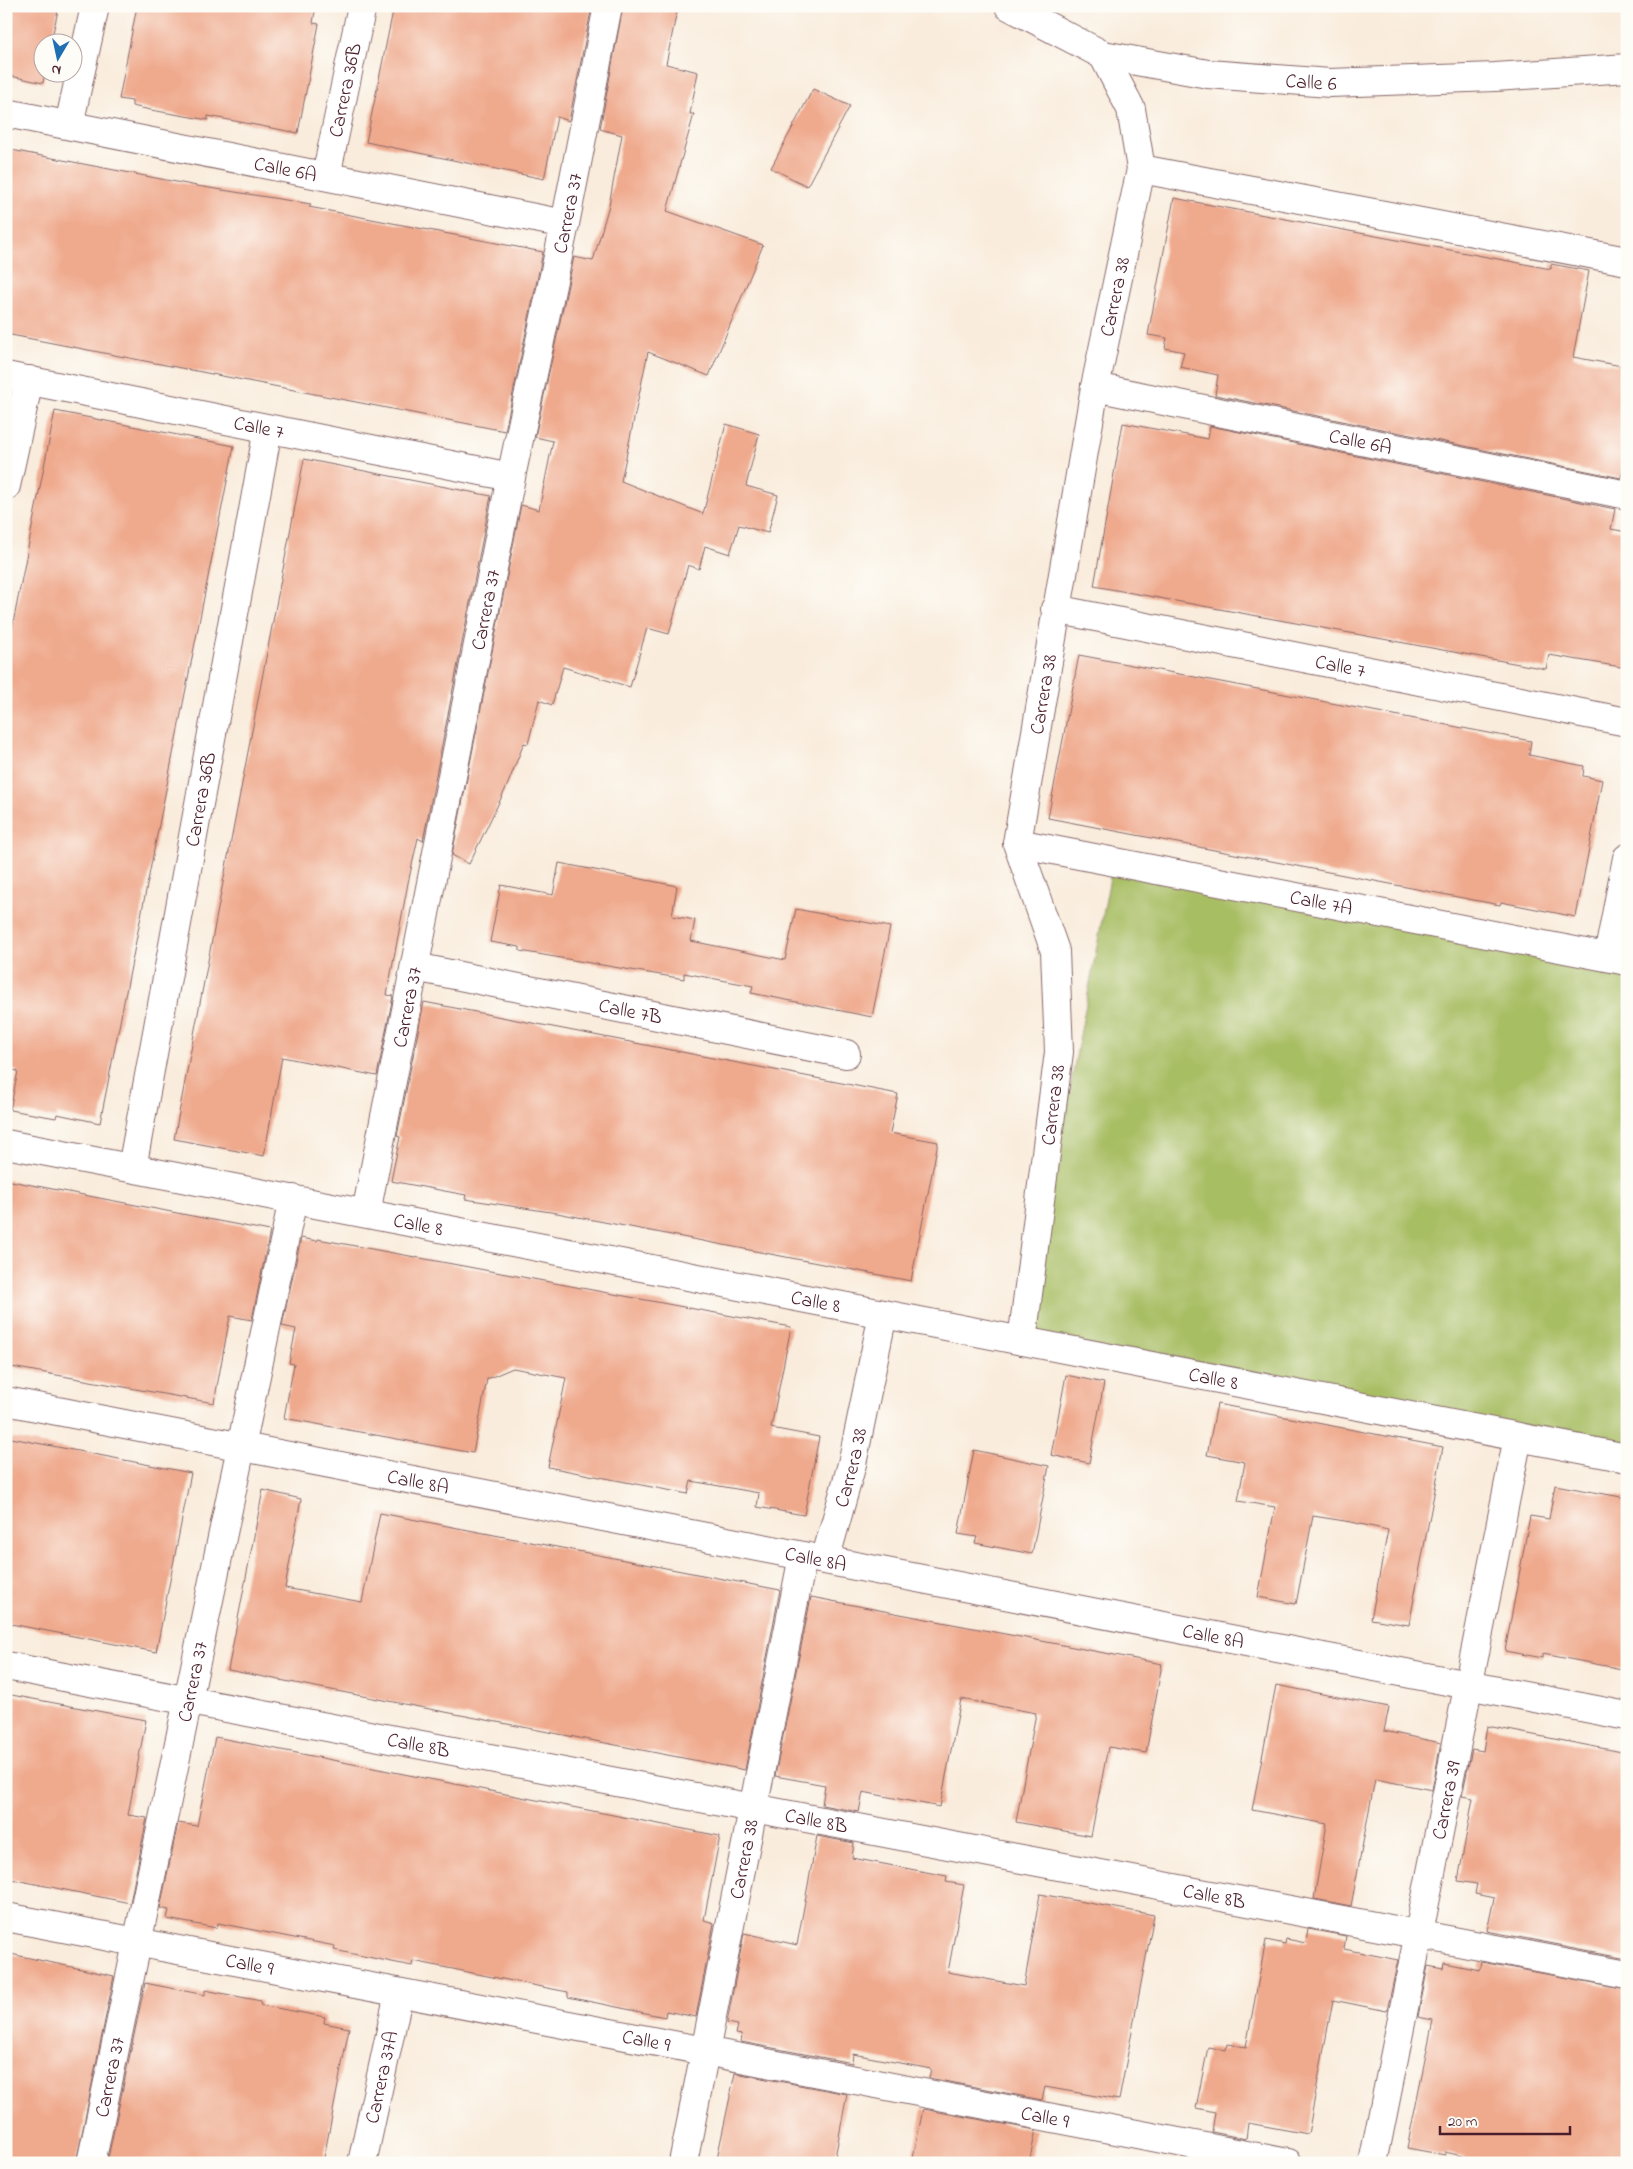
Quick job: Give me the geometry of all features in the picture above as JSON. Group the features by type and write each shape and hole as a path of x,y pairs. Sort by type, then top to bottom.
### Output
{"street":[{"path":"69,125 94,6"},
{"name":"Carrera 36B","path":"326,176 362,6"},
{"name":"Carrera 37","path":"366,1213 511,477 566,224 608,6"},
{"name":"Calle 6","path":"1009,6 1103,55 1208,74 1330,83 1627,68"},
{"name":"Carrera 38","path":"1022,1341 1059,1052 1055,951 1016,843 1094,388 1141,169 1131,108 1103,55"},
{"name":"Calle 6A","path":"6,113 566,224"},
{"path":"1141,169 1627,261"},
{"path":"6,486 18,378"},
{"name":"Calle 7","path":"18,378 511,477"},
{"name":"Calle 6A","path":"1094,388 1627,495"},
{"name":"Carrera 36B","path":"132,1168 268,429"},
{"name":"Calle 7","path":"1055,609 1627,722"},
{"name":"Calle 7A","path":"1016,843 1618,959"},
{"path":"1618,959 1627,858"},
{"name":"Calle 7B","path":"415,967 846,1054"},
{"name":"Calle 8","path":"6,1144 1627,1458"},
{"name":"Carrera 37","path":"91,2163 293,1199"},
{"name":"Carrera 38","path":"683,2163 753,1808 814,1558 852,1464 883,1314"},
{"name":"Calle 8A","path":"6,1400 1627,1716"},
{"name":"Carrera 39","path":"1373,2163 1518,1437"},
{"name":"Calle 8B","path":"6,1666 1627,1974"},
{"name":"Calle 9","path":"6,1917 1288,2163"},
{"name":"Carrera 37A","path":"362,2163 399,1992"}],"green space":[{"path":"1113,862 1627,960 1627,1458 1022,1341"}],"building":[{"path":"6,6 59,6 53,32 32,32 32,81 6,75"},
{"path":"137,6 316,6 313,23 319,24 298,133 208,116 208,120 151,110 132,106 132,101 119,99"},
{"path":"394,6 592,6 569,121 557,117 544,179 366,142"},
{"path":"623,6 678,6 666,64 698,72 690,114 694,114 667,211 763,245 709,376 648,352 621,481 703,514 726,424 759,434 746,486 778,495 768,533 739,525 730,554 705,546 699,569 688,565 669,634 647,628 630,687 563,667 552,705 539,700 528,744 524,743 507,786 469,864 452,855 521,505 539,510 553,441 535,437 574,257 593,261 609,205 622,135 600,129"},
{"path":"813,89 850,106 807,186 771,168"},
{"path":"6,149 197,186 311,204 309,207 543,252 505,431 6,334"},
{"path":"1174,198 1551,269 1551,264 1589,271 1573,357 1627,367 1627,452 1621,478 1215,395 1218,375 1180,367 1184,352 1165,348 1167,338 1148,335"},
{"path":"55,411 234,446 100,1123 57,1114 56,1118 10,1110 18,1071 6,1069 6,659"},
{"path":"1123,423 1208,439 1210,426 1615,509 1611,529 1627,532 1627,668 1549,655 1546,669 1094,586"},
{"path":"304,459 491,496 423,841 418,838 408,883 387,995 393,996 377,1076 282,1057 264,1156 174,1139"},
{"path":"1079,655 1531,741 1529,755 1584,766 1583,776 1602,780 1576,917 1501,902 1500,905 1048,818"},
{"path":"559,863 677,886 672,916 695,920 691,941 785,960 796,909 890,927 872,1017 751,993 753,986 684,973 684,979 520,951 520,947 490,942 501,885 553,895"},
{"path":"424,1002 898,1094 890,1133 938,1142 911,1281 557,1213 465,1199 466,1195 391,1181 400,1137 397,1136"},
{"path":"6,1180 270,1231 252,1320 230,1316 214,1403 6,1366"},
{"path":"301,1238 317,1241 318,1239 791,1327 771,1428 819,1437 804,1515 757,1507 759,1493 691,1481 688,1494 548,1467 566,1378 513,1368 487,1379 473,1453 284,1418 294,1364 289,1363 296,1329 282,1326"},
{"path":"1066,1375 1104,1383 1089,1463 1051,1455"},
{"path":"1217,1404 1443,1447 1409,1625 1371,1619 1388,1530 1351,1522 1313,1516 1296,1604 1258,1597 1275,1507 1238,1501 1245,1462 1207,1455"},
{"path":"6,1437 191,1473 156,1652 6,1623"},
{"path":"974,1450 1049,1466 1032,1554 975,1543 977,1537 958,1534"},
{"path":"1555,1485 1627,1498 1627,1670 1543,1654 1543,1658 1505,1651 1530,1516 1549,1519"},
{"path":"263,1490 301,1499 285,1588 362,1602 380,1513 780,1590 745,1770 228,1670"},
{"path":"811,1597 1162,1664 1146,1753 1108,1747 1091,1836 1016,1822 1036,1713 961,1699 940,1807 863,1792 859,1812 822,1805 825,1785 775,1776"},
{"path":"1276,1685 1389,1707 1384,1731 1441,1743 1432,1790 1375,1779 1351,1906 1314,1899 1327,1824 1252,1810"},
{"path":"6,1694 146,1720 128,1815 147,1818 130,1903 6,1878"},
{"path":"1487,1726 1627,1753 1627,1958 1487,1931 1494,1898 1475,1894 1477,1884 1458,1881 1473,1798 1462,1796 1472,1749 1483,1751"},
{"path":"215,1737 720,1836 704,1920 714,1923 696,2017 666,2011 665,2017 568,1997 568,1992 413,1961 412,1966 334,1950 335,1946 218,1923 217,1928 167,1919 169,1910 160,1908 178,1823 197,1826"},
{"path":"817,1836 854,1843 852,1858 947,1876 946,1882 964,1885 948,1972 1024,1986 1040,1894 1154,1915 1119,2100 1045,2087 1042,2100 929,2078 931,2069 853,2054 852,2063 741,2042 742,2035 736,2034 738,2025 727,2023 744,1933 797,1945"},
{"path":"1308,1929 1346,1936 1344,1949 1398,1960 1387,2011 1333,2000 1308,2134 1248,2123 1246,2139 1212,2132 1215,2112 1196,2108 1208,2047 1226,2050 1227,2044 1246,2047 1266,1940 1285,1944 1286,1939 1306,1943"},
{"path":"6,1953 114,1976 76,2163 6,2163"},
{"path":"1481,1962 1627,1989 1627,2163 1493,2163 1445,2152 1445,2155 1407,2148 1433,2020 1418,2017 1428,1966 1443,1969 1444,1963 1479,1970"},
{"path":"145,1983 205,1995 205,1990 261,2001 260,2005 325,2017 324,2023 349,2028 323,2163 107,2163"},
{"path":"735,2073 847,2094 834,2163 716,2163"},
{"path":"923,2109 1036,2130 1029,2163 912,2163"}]}
